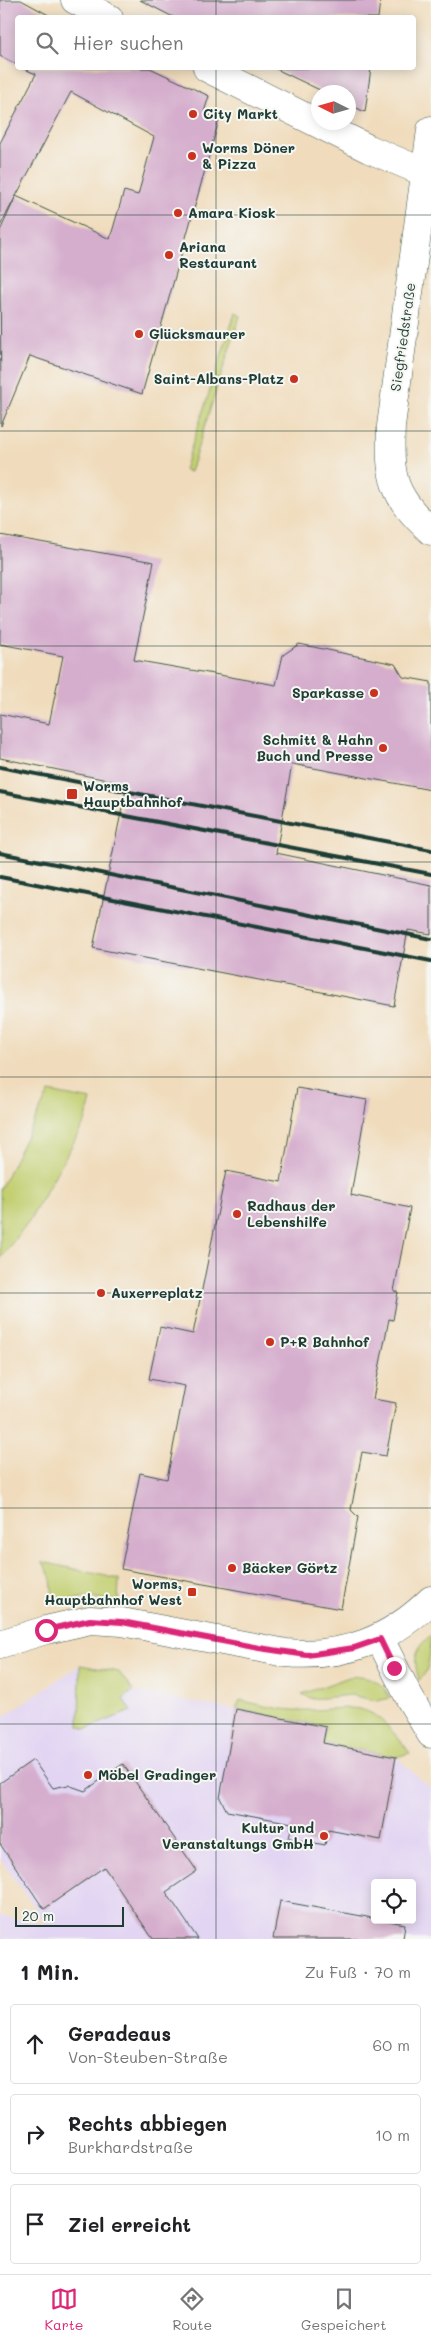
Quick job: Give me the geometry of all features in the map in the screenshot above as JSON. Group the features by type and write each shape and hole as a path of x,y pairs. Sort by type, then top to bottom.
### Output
{"street":[{"path":"75,0 103,15"},
{"path":"211,70 369,149 428,174"},
{"name":"Siegfriedstraße","path":"431,130 428,174 392,416 390,452 397,491 406,507 431,531"},
{"path":"0,1644 46,1630 90,1620 122,1622 259,1648 307,1655 354,1648 380,1639 431,1600"},
{"path":"380,1639 410,1699 431,1734"}],"shaded area":[{"path":"80,1665 79,1726 86,1729 130,1711 123,1699 133,1691 326,1727 323,1743 396,1757 431,1789 431,1939 0,1939 0,1916 46,1924 0,1858 0,1719"}],"green space":[{"path":"235,313 240,316 190,472 184,470"},
{"path":"49,1092 91,1100 85,1122 31,1218 0,1259 0,1189"},
{"path":"43,1562 119,1579 118,1602 89,1597 57,1601 53,1599 51,1578"},
{"path":"431,1635 428,1666 423,1677 419,1680 416,1655 421,1645"},
{"path":"80,1665 119,1672 133,1691 123,1699 131,1711 86,1729 79,1726"},
{"path":"360,1676 370,1678 378,1683 385,1689 390,1698 377,1701 351,1695 313,1699 302,1694 349,1677"},
{"path":"240,1700 293,1710 359,1709 381,1720 410,1753 396,1757 323,1743 326,1727 236,1709"}],"building":[{"path":"0,0 21,0 48,15 15,15 15,64 0,56"},
{"path":"140,0 380,0 378,15 169,15"},
{"path":"27,70 154,70 209,96 204,112 219,120 142,394 30,356 1,426 0,231 16,196 0,226 0,143 36,74","holes":["71,92 154,137 138,195 124,191 110,239 16,196"]},
{"path":"278,70 371,70 365,112 356,108 356,85 311,86"},
{"path":"0,535 154,562 134,660 276,685 283,655 299,644 395,664 403,677 431,682 431,790 292,764 276,853 431,885 431,934 408,930 394,1006 93,948 127,784 0,758 0,714 49,724 63,656 0,644"},
{"name":"P+R Bahnhof","path":"297,1088 367,1100 351,1195 410,1208 394,1291 398,1292 393,1320 389,1319 373,1399 396,1403 386,1456 362,1452 351,1510 358,1517 341,1609 121,1569 140,1473 167,1479 185,1386 149,1379 160,1327 193,1334 226,1171 281,1182"},
{"path":"236,1709 326,1727 323,1743 396,1757 381,1840 328,1830 325,1845 289,1838 292,1823 227,1811 220,1798"},
{"path":"33,1760 53,1788 68,1785 85,1791 123,1764 197,1871 166,1892 198,1939 153,1939 104,1867 44,1909 0,1844 0,1783"},
{"path":"280,1901 371,1918 371,1924 405,1924 403,1939 273,1939"}],"railway":[{"path":"0,767 431,850"},
{"path":"0,792 431,874"},
{"path":"0,853 431,939"},
{"path":"0,877 431,961"}],"place":[{"name":"City Markt","path":"193,114"},
{"name":"Worms Döner & Pizza","path":"192,156"},
{"name":"Amara Kiosk","path":"178,213"},
{"name":"Ariana Restaurant","path":"169,255"},
{"name":"Glücksmaurer","path":"139,334"},
{"name":"Saint-Albans-Platz","path":"294,379"},
{"name":"Sparkasse","path":"374,693"},
{"name":"Schmitt & Hahn Buch und Presse","path":"383,748"},
{"name":"Worms Hauptbahnhof","path":"72,794"},
{"name":"Radhaus der Lebenshilfe","path":"237,1214"},
{"name":"Auxerreplatz","path":"101,1293"},
{"name":"P+R Bahnhof","path":"270,1342"},
{"name":"Bäcker Görtz","path":"232,1568"},
{"name":"Worms, Hauptbahnhof West","path":"192,1592"},
{"name":"Möbel Gradinger","path":"88,1775"},
{"name":"Kultur und Veranstaltungs GmbH","path":"324,1836"}],"route":[{"path":"46,1630 90,1620 122,1622 286,1653 307,1655 354,1648 380,1639 394,1668"}]}
